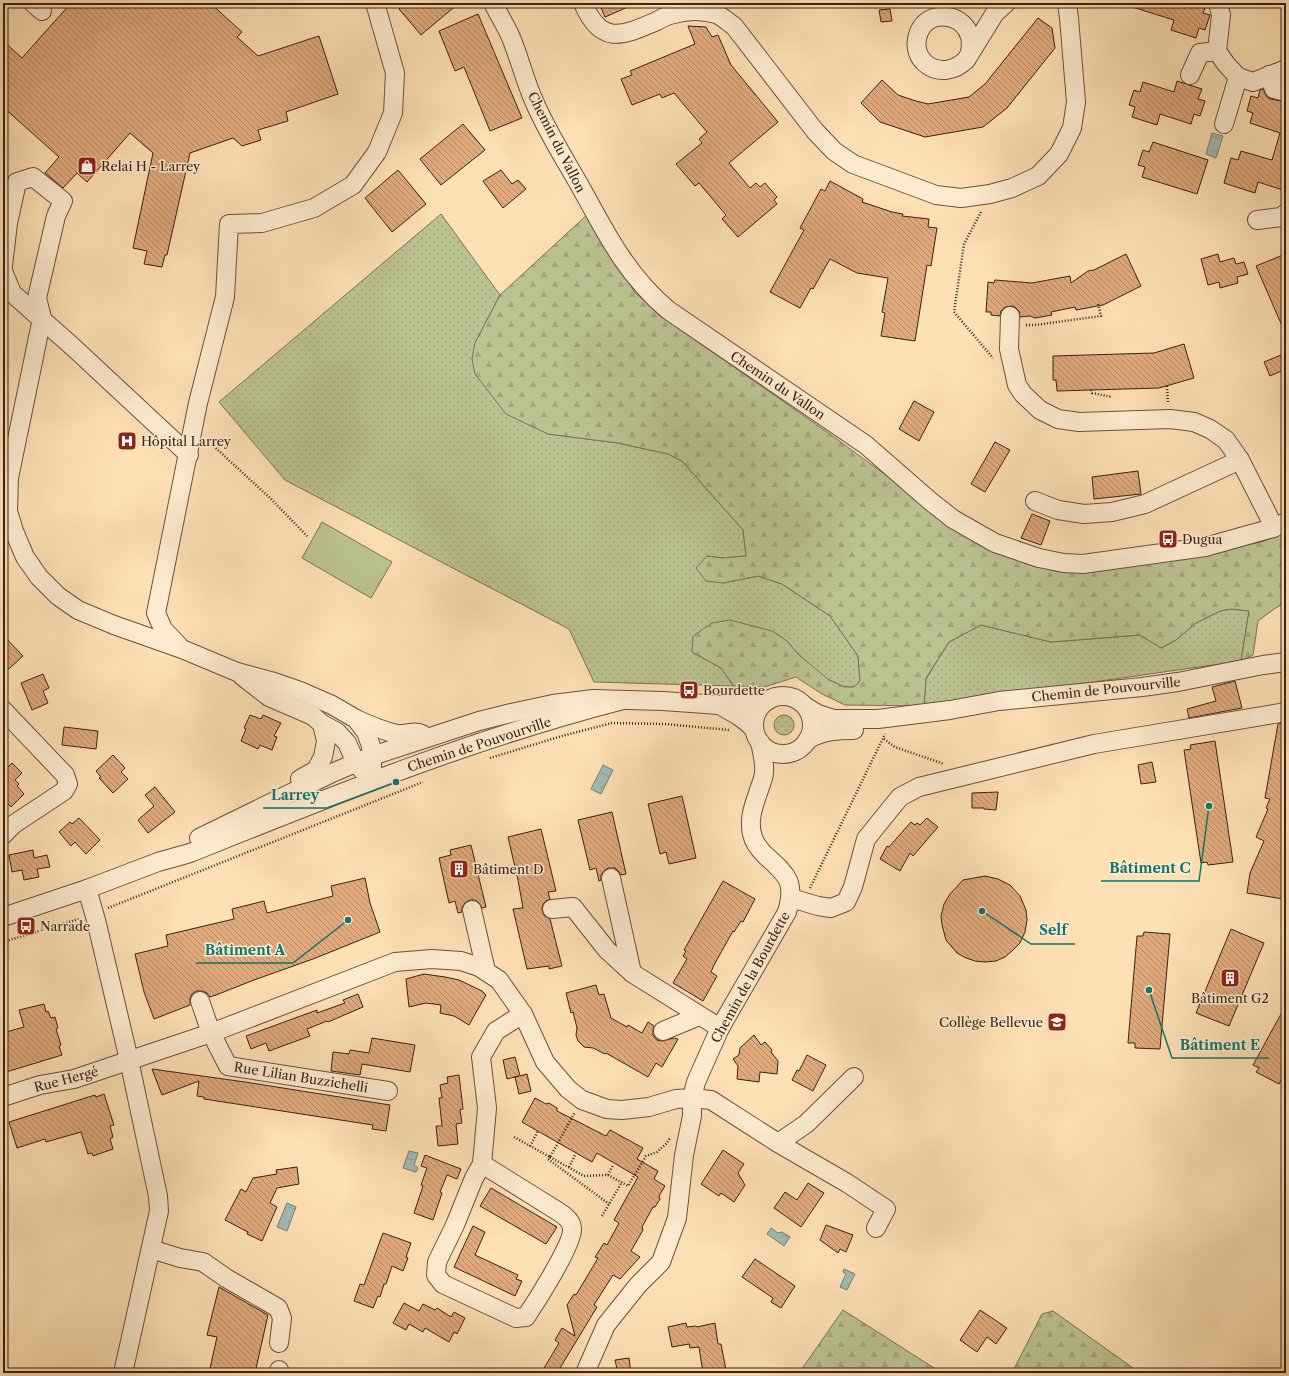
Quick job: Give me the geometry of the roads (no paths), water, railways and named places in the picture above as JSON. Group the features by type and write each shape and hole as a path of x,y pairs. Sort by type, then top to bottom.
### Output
{"street":[{"path":"182,649 163,629 156,614 189,455 198,403 225,297 229,224 262,223 314,208 353,185 377,152 394,113 395,72 375,3"},
{"name":"Chemin du Vallon","path":"494,3 509,33 534,101 547,127 603,228 620,257 636,279 668,310 866,445 953,519 996,543 1038,558 1064,563 1083,564 1212,546 1276,522 1286,509"},
{"name":"Chemin du Vallon","path":"502,3 509,33"},
{"path":"583,3 587,13 599,28 614,35 631,32 673,14 697,10 718,14 734,26 815,131 834,152 853,164 936,195 961,198 990,194 1012,188 1038,176 1059,154 1072,128 1076,102 1067,3"},
{"path":"1218,3 1221,15 1217,51 1226,64 1238,77 1253,82 1278,72"},
{"path":"959,20 1000,8"},
{"path":"970,52 970,34 959,20 946,16 932,18 919,31 917,49 920,58 934,69 943,71 952,70 960,66 966,60 1000,8"},
{"path":"1190,74 1200,53 1217,51"},
{"path":"1278,72 1274,88 1286,92"},
{"path":"1224,124 1238,77"},
{"path":"3,266 5,217 17,182 33,177 63,201 56,216 37,298 42,318 9,478 6,510 24,557 39,577 58,596 78,610 114,625 182,649 237,672 269,697 313,716 322,724 338,732 364,759 372,781"},
{"path":"1257,220 1281,217 1286,213"},
{"path":"3,271 12,293 42,318 189,455"},
{"path":"1010,316 1009,349 1017,385 1023,394 1040,410 1058,419 1079,422 1170,419 1194,422 1210,429 1226,440 1240,460 1276,522"},
{"path":"1035,502 1058,510 1084,514 1119,510 1145,504 1240,460"},
{"name":"Chemin de Pouvourville","path":"158,862 189,843 288,794 364,759 479,721 553,704 593,699 663,701 719,705 767,700 775,696 785,696 794,698 818,714 834,719 878,719 950,710 1038,696 1142,687 1178,682 1263,665 1286,662"},
{"name":"Chemin de Pouvourville","path":"237,672 300,691 332,705 356,719 382,730 399,734 419,732 428,738"},
{"name":"Chemin de Pouvourville","path":"3,917 87,889 158,862 190,853 372,781 530,726 623,700"},
{"path":"757,736 754,723 758,710 767,700"},
{"name":"Chemin de Pouvourville","path":"719,705 747,721 757,736 771,751 785,754 798,749 808,739 820,733 834,730 872,731 887,729 919,721 950,710"},
{"path":"806,707 812,726 808,739"},
{"path":"3,710 65,776 68,784 64,791 14,824 3,835"},
{"path":"791,898 830,908 846,902 853,887 866,839 900,797 919,787 1094,744 1286,712"},
{"path":"356,719 366,732 371,746 364,759"},
{"path":"288,794 291,784 316,770 323,757 326,741 322,724"},
{"name":"Chemin de la Bourdette","path":"585,1373 606,1325 638,1285 661,1262 677,1218 684,1155 692,1116 692,1098 696,1082 720,1028 787,912 791,898 791,890 786,874 759,848 754,841 752,834 750,816 764,773 763,755 757,736"},
{"name":"Chemin de la Bourdette","path":"764,773 785,754"},
{"path":"611,878 632,973"},
{"path":"87,889 129,1060 158,1196 159,1211 123,1373"},
{"path":"552,909 573,907 607,950 632,973 720,1028"},
{"path":"472,910 486,971"},
{"name":"Rue Hergé","path":"3,1097 40,1085 74,1079 211,1033 396,962 432,959 461,962 479,967 499,980 523,1014 545,1062 568,1090 582,1100 607,1109 622,1110 648,1107 676,1099 692,1098"},
{"path":"200,1001 211,1033"},
{"path":"482,1164 559,1212 568,1219 572,1228 571,1238 567,1247 526,1317 516,1318 443,1284 436,1276 436,1262 455,1226 474,1178 482,1164 487,1108 481,1057 496,1031 523,1014"},
{"path":"663,1031 699,1016"},
{"name":"Rue Lilian Buzzichelli","path":"211,1033 228,1066 388,1091"},
{"path":"778,1143 806,1124 854,1077"},
{"path":"692,1098 711,1100 886,1209 876,1228"},
{"path":"151,1249 180,1258 203,1262 226,1278 278,1308 282,1318 279,1343"}],"water":[{"path":"1212,133 1223,136 1216,158 1206,154"},
{"path":"603,765 613,770 601,794 591,789"},
{"path":"409,1151 418,1153 414,1165 418,1168 416,1172 403,1168"},
{"path":"287,1203 296,1207 287,1231 277,1227"},
{"path":"771,1228 778,1233 782,1232 790,1237 784,1246 767,1234"},
{"path":"844,1269 855,1274 847,1290 840,1287 846,1274 843,1272"}],"place":[{"name":"Relai H - Larrey","path":"87,166"},
{"name":"Hôpital Larrey","path":"127,441"},
{"name":"Dugua","path":"1168,539"},
{"name":"Bourdette","path":"689,690"},
{"name":"Larrey","path":"396,782"},
{"name":"Bâtiment C","path":"1209,806"},
{"name":"Bâtiment D","path":"459,869"},
{"name":"Self","path":"982,911"},
{"name":"Bâtiment A","path":"348,920"},
{"name":"Narrade","path":"26,926"},
{"name":"Bâtiment G2","path":"1230,978"},
{"name":"Bâtiment E","path":"1149,990"},
{"name":"Collège Bellevue","path":"1057,1022"}]}
